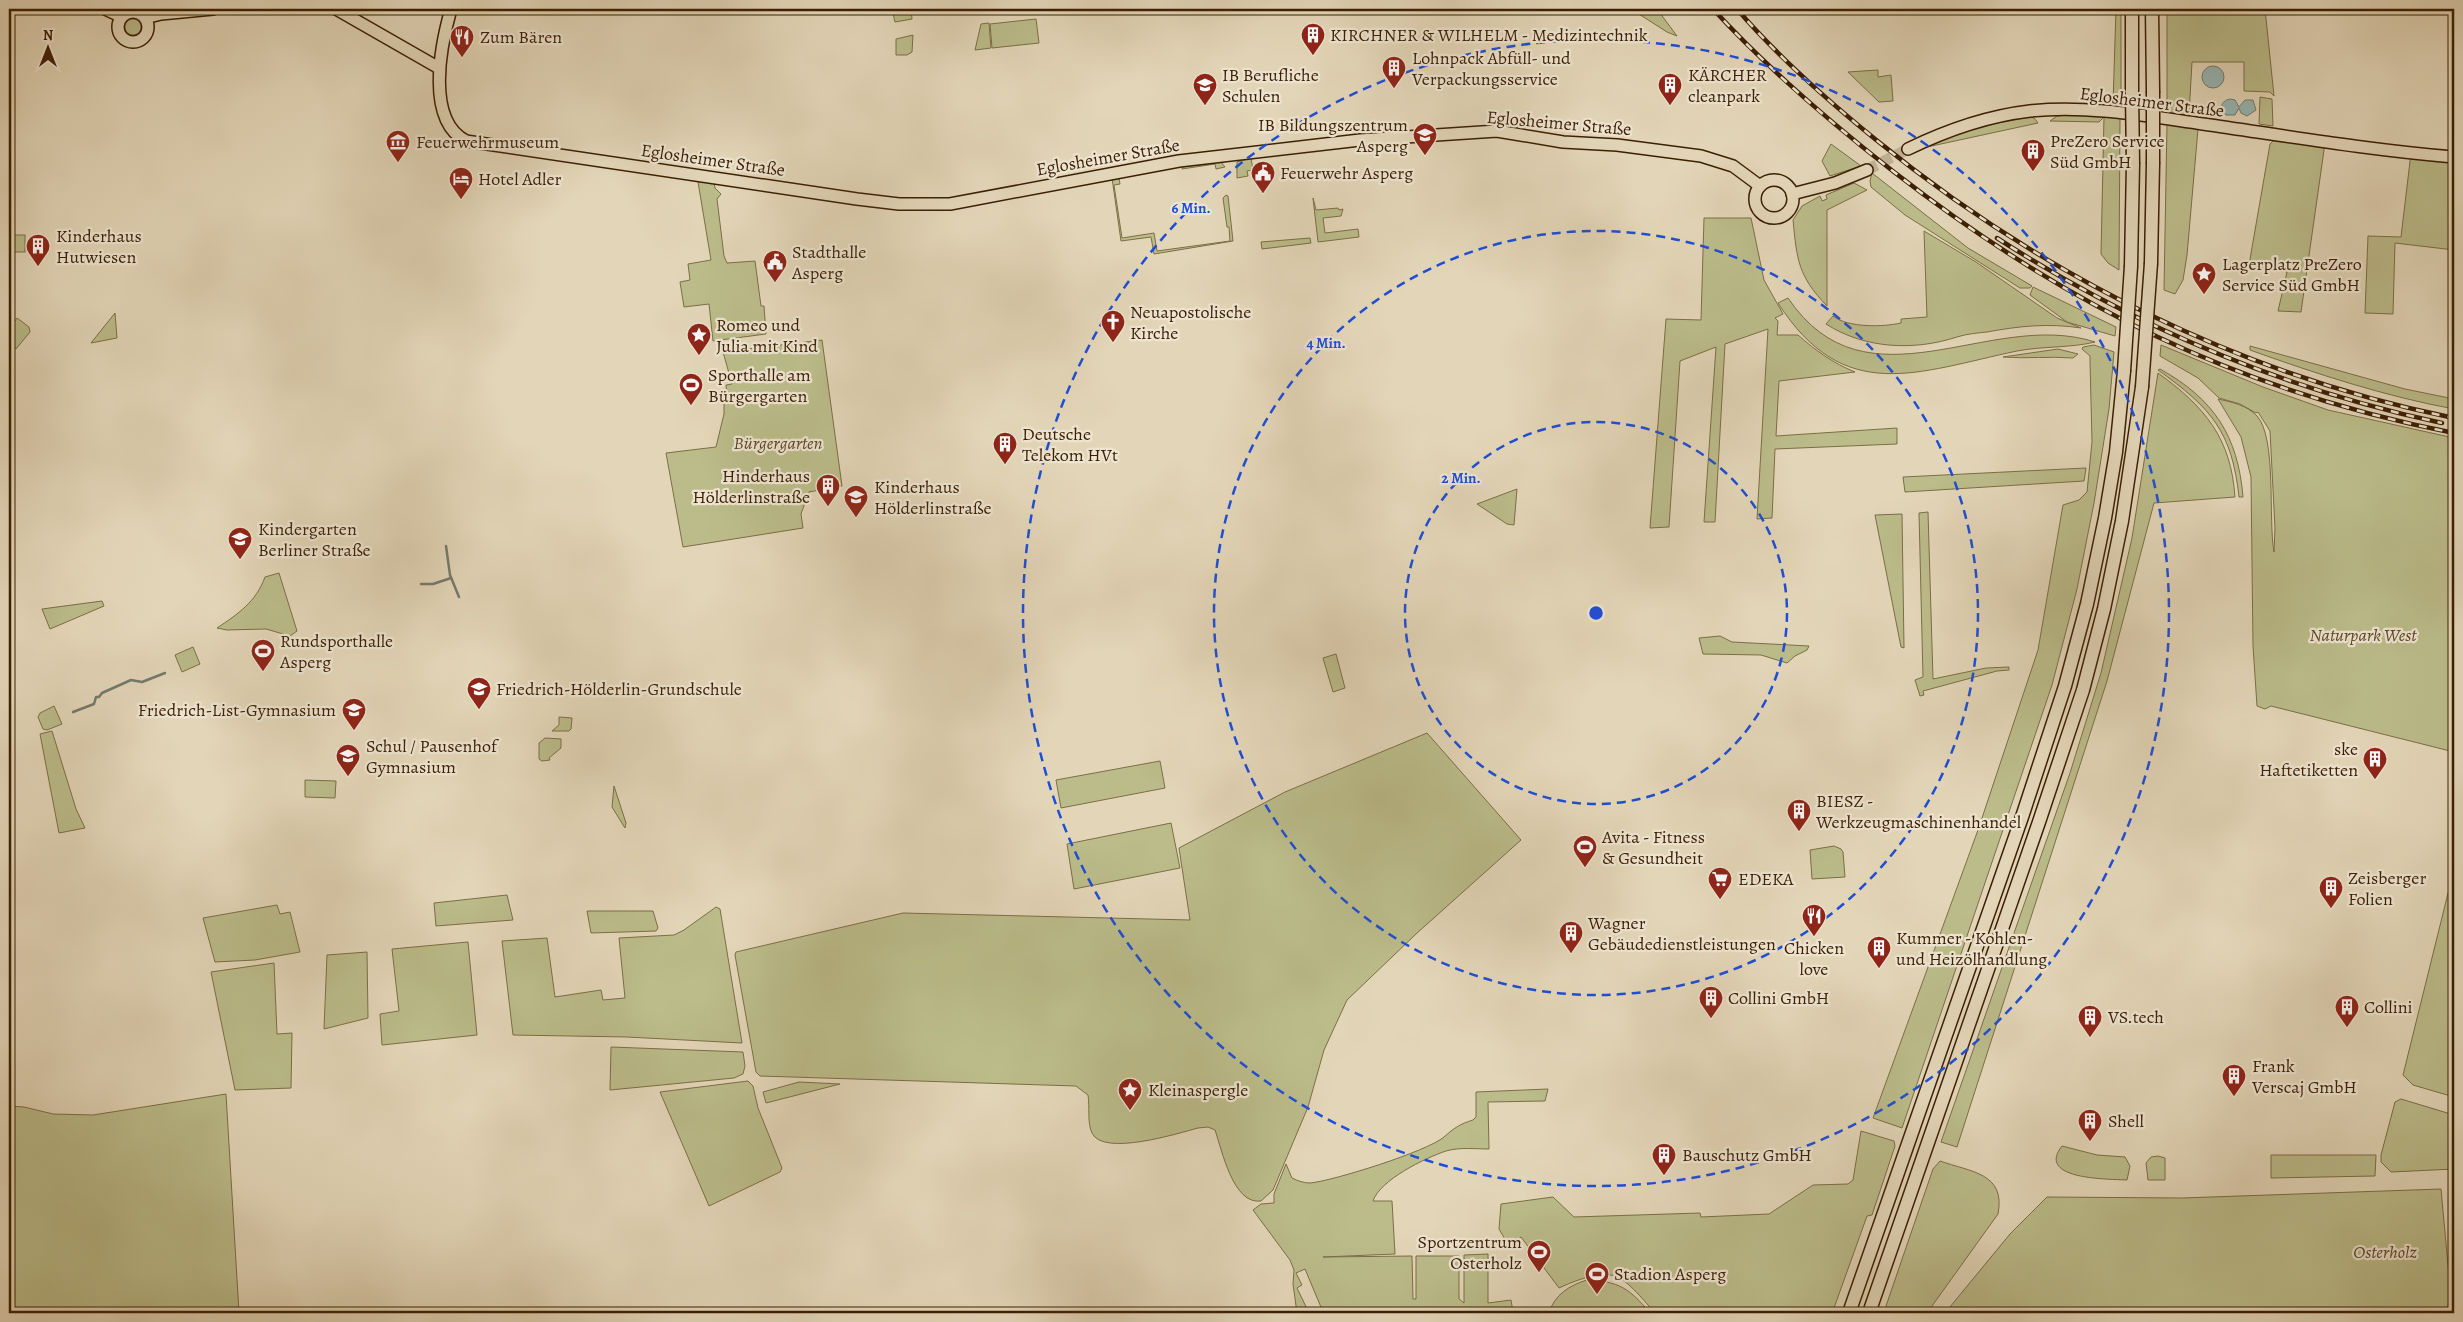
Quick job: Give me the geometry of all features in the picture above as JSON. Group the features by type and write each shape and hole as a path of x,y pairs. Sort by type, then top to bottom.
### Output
{"highway":[{"path":"1849,1313 2032,789 2065,686 2087,604 2105,518 2116,452 2122,386 2132,252 2132,9"},
{"path":"1869,1313 2083,690 2104,608 2122,521 2142,387 2151,263 2153,164 2152,9"}],"main road":[{"path":"105,9 122,17"},
{"path":"145,18 148,28 143,37 134,41 128,40 120,33 118,28 122,17 134,12 145,18 161,14 213,9"},
{"path":"336,9 438,68 451,9"},
{"name":"Eglosheimer Straße","path":"438,68 444,115 457,136 476,144 899,204 966,202 1179,161 1360,140 1497,131 1563,142 1676,151 1701,156 1733,166 1760,186"},
{"name":"Eglosheimer Straße","path":"1908,149 1982,120 2042,110 2119,112 2454,157"},
{"path":"1792,194 1835,183 1867,170"},
{"path":"1770,181 1781,182 1792,194 1791,208 1781,217 1768,217 1762,214 1756,204 1755,198 1760,186 1770,181"}],"green space":[{"path":"892,9 911,9 912,19 895,22"},
{"path":"1631,9 1657,9 1677,36 1667,32"},
{"path":"2116,9 2121,9 2121,104 2113,104"},
{"path":"2167,9 2265,9 2274,96 2270,92 2244,91 2244,62 2192,62 2189,115 2167,113"},
{"path":"133,19 139,21 141,27 139,33 133,35 127,33 125,27 127,21"},
{"path":"1036,19 1039,43 992,48 990,24"},
{"path":"989,23 991,48 975,50 981,24"},
{"path":"913,35 912,52 907,55 896,55 896,39"},
{"path":"1878,70 1878,77 1891,75 1893,101 1879,102 1848,72"},
{"path":"2260,97 2272,99 2273,126 2259,124"},
{"path":"2057,116 2120,117 2119,270 2108,263 2101,254 2104,117 2099,122 2050,121"},
{"path":"2034,118 2038,123 1927,147 1913,153 1955,134 2000,122"},
{"path":"2167,124 2198,129 2187,255 2183,280 2175,294 2164,290"},
{"path":"2279,135 2325,143 2301,312 2278,311 2287,272 2249,265 2270,144"},
{"path":"1831,144 1861,166 1830,176 1822,161"},
{"path":"2411,153 2454,157 2454,250 2395,243 2393,314 2365,313 2368,236 2401,237"},
{"path":"1251,158 1253,170 1247,171 1248,176 1237,178 1237,162"},
{"path":"1221,162 1225,167 1216,169 1215,164 1182,169 1182,167"},
{"path":"1872,173 1968,248 2032,286 2030,288 2020,288 1905,215 1871,187"},
{"path":"697,176 713,177 715,188 721,194 717,199 724,256 727,263 755,261 761,306 764,306 766,334 713,341 709,304 684,307 680,282 690,280 688,264 711,260"},
{"path":"1112,178 1119,178 1120,184 1114,185 1122,238 1154,233 1157,251 1230,241 1223,198 1226,195 1228,196 1233,241 1154,254 1151,237 1121,241"},
{"path":"1854,183 1867,190 1827,210 1827,306 1810,286 1801,267 1793,220 1802,206 1820,196 1822,201 1827,199 1826,195"},
{"path":"1313,198 1316,210 1343,209 1341,216 1323,218 1325,233 1358,229 1359,237 1318,242"},
{"path":"1704,218 1751,218 1764,280 1783,314 1775,318 1778,321 1777,335 1798,335 1825,356 1855,372 1779,381 1776,436 1897,428 1897,444 1775,449 1772,518 1757,519 1768,329 1725,344 1715,522 1704,522 1716,347 1680,361 1669,527 1650,528 1666,319 1701,320"},
{"path":"1924,231 1976,262 2057,318 2081,328 2046,325 2022,327 1968,334 1941,341 1907,346 1873,343 1857,339 1826,324 1833,316 1847,323 1866,326 1901,323 1901,319 1927,317"},
{"path":"9,235 25,235 25,252 9,252"},
{"path":"1310,238 1311,243 1262,249 1261,242"},
{"path":"2033,287 2116,327 2115,336 2067,322 2030,295"},
{"path":"1788,298 1820,332 1855,349 1892,354 1932,351 2014,337 2055,335 2095,342 2017,351 1947,367 1885,374 1856,369 1829,357 1803,335 1778,303"},
{"path":"115,313 117,338 91,343"},
{"path":"17,318 29,327 30,332 16,349 9,343 9,330"},
{"name":"Bürgergarten","path":"822,340 842,486 809,492 801,514 803,528 683,547 666,453 716,447 724,414 724,400 727,400 726,385 732,384 723,352"},
{"path":"2094,345 2114,352 2109,409 2094,503 2077,589 2052,685 1902,1128 1873,1118 1978,830 2038,650 2063,505 2079,500 2087,492 2092,442 2090,356 2082,349 2083,347"},
{"name":"Naturpark West","path":"2161,345 2263,387 2328,410 2454,438 2454,752 2271,706 2265,709 2257,706 2253,646 2251,477 2241,437 2218,399 2239,404 2248,408 2240,404 2219,398 2198,378 2160,356","holes":["2249,409 2256,413 2258,412 2270,431 2275,528 2274,552 2270,460 2263,427 2257,416"]},
{"path":"2250,346 2405,389 2454,399 2454,409 2402,398 2351,384 2250,350"},
{"path":"2058,349 2078,354 2073,358 2003,357"},
{"path":"2160,369 2195,393 2220,421 2236,455 2243,497 2239,497 2231,455 2216,423 2205,409 2158,370"},
{"path":"2158,373 2189,398 2213,426 2228,458 2235,497 2154,503 2107,681 1957,1147 1941,1142 2070,773 2101,673 2132,538"},
{"path":"2086,468 2084,481 1905,492 1903,477"},
{"path":"1517,489 1514,525 1507,524 1477,504"},
{"path":"1928,512 1933,679 1986,668 2009,667 2009,670 1997,671 1923,691 1924,695 1920,696 1915,680 1923,677 1919,513"},
{"path":"1902,514 1904,648 1901,647 1875,515"},
{"path":"279,573 297,631 290,636 266,629 227,630 217,628 246,607 257,594 265,577"},
{"path":"102,601 104,606 50,629 42,609"},
{"path":"1720,636 1732,642 1809,646 1807,650 1795,656 1787,663 1761,655 1703,654 1699,638"},
{"path":"193,647 200,664 182,672 175,655"},
{"path":"1336,654 1345,688 1333,692 1323,658"},
{"path":"54,706 62,724 47,730 43,729 38,717 40,713"},
{"path":"559,717 572,718 569,731 552,731 559,725"},
{"path":"52,731 76,809 85,828 59,833 40,734"},
{"path":"1427,733 1521,840 1416,934 1347,1000 1324,1050 1308,1107 1273,1190 1261,1201 1251,1200 1236,1186 1225,1162 1215,1130 1208,1127 1198,1128 1159,1138 1125,1143 1111,1143 1099,1140 1090,1129 1088,1095 1076,1086 760,1076 756,1072 736,952 903,913 1190,920 1179,848 1285,792"},
{"path":"545,738 561,739 561,748 549,758 550,760 542,761 539,759 539,743"},
{"path":"1160,761 1165,788 1061,808 1056,780"},
{"path":"305,780 336,781 335,798 305,797"},
{"path":"614,786 626,823 625,828 612,807"},
{"path":"1171,823 1180,868 1074,889 1067,844"},
{"path":"1834,846 1843,852 1845,877 1812,879 1810,850"},
{"path":"2454,869 2454,1097 2413,1085 2403,1075"},
{"path":"507,895 513,920 436,926 434,903"},
{"path":"277,905 280,914 290,912 300,952 255,960 215,962 203,918"},
{"path":"716,907 720,909 742,1043 627,1037 513,1035 502,941 547,938 555,997 601,990 603,1000 625,998 619,938 674,935"},
{"path":"587,911 653,911 658,928 656,931 591,933"},
{"path":"468,942 477,1035 382,1045 380,1014 399,1011 392,949"},
{"path":"367,952 368,1018 324,1029 327,955"},
{"path":"274,963 277,1034 292,1033 291,1088 235,1090 211,972"},
{"path":"611,1047 743,1052 745,1066 743,1074 734,1078 610,1090"},
{"path":"748,1081 753,1086 758,1108 782,1168 780,1172 709,1206 660,1092"},
{"path":"799,1082 840,1084 766,1103 763,1092"},
{"path":"1548,1089 1545,1101 1488,1102 1489,1149 1446,1151 1416,1164 1384,1185 1373,1201 1392,1201 1395,1254 1323,1257 1412,1256 1413,1299 1416,1299 1416,1256 1459,1256 1459,1299 1464,1303 1464,1255 1488,1254 1488,1303 1511,1300 1513,1312 1415,1313 1417,1308 1323,1312 1305,1269 1296,1273 1302,1285 1297,1288 1309,1313 1297,1313 1293,1284 1294,1270 1290,1260 1253,1210 1261,1204 1274,1203 1274,1194 1286,1164 1292,1178 1308,1183 1358,1171 1420,1150 1435,1143 1464,1123 1473,1120 1476,1117 1476,1092"},
{"path":"226,1094 239,1313 9,1313 9,1106 24,1107 53,1114 93,1115"},
{"path":"2401,1099 2454,1115 2454,1169 2391,1172 2381,1162 2381,1155 2395,1102"},
{"path":"1861,1131 1894,1141 1895,1146 1872,1215 1867,1216 1834,1308 1835,1313 1655,1313 1631,1287 1615,1276 1594,1276 1559,1288 1521,1237 1509,1246 1499,1229 1501,1204 1553,1197 1574,1217 1700,1213 1701,1217 1769,1214 1813,1185 1848,1184 1853,1180"},
{"path":"2062,1146 2097,1155 2125,1157 2130,1166 2127,1180 2091,1178 2066,1171 2058,1166 2056,1157"},
{"path":"2271,1155 2376,1155 2375,1176 2271,1178"},
{"path":"2151,1157 2165,1158 2165,1180 2148,1180 2146,1163"},
{"path":"1940,1161 1984,1176 1991,1182 1997,1190 1999,1200 1998,1214 1927,1313 1887,1313 1886,1306 1933,1169"},
{"name":"Osterholz","path":"2441,1189 2450,1287 2454,1298 2442,1313 1945,1313 2010,1234 2047,1197 2182,1198"},
{"name":"Stadion Asperg","path":"1587,1280 1608,1282 1623,1288 1630,1292 1650,1313 1549,1313 1559,1296 1575,1285"}],"water":[{"path":"2213,66 2221,69 2224,77 2221,85 2213,88 2205,85 2202,77 2205,69"},
{"path":"2230,99 2235,100 2239,107 2245,100 2253,100 2256,110 2247,116 2241,113 2239,108 2235,115 2226,115 2222,111 2222,104"}],"waterway":[{"path":"446,546 450,575 459,597"},
{"path":"421,584 433,584 451,578"},
{"path":"73,712 94,704 96,697 99,697 102,693 131,680 142,682 165,673"}],"tunnel":[{"path":"1867,170 1908,149"}],"railway":[{"path":"1713,9 1755,53 1800,94 1894,172 1959,220 2024,264 2090,303 2158,337 2227,367 2299,393 2375,415 2454,433"},
{"path":"1737,9 1803,77 1875,139 1939,189 2006,234 2076,276 2148,314 2221,347 2297,376 2375,399 2454,418"},
{"path":"1997,238 2049,270 2102,299 2211,351 2267,373 2325,392 2383,409 2442,423"}],"place":[{"name":"KIRCHNER & WILHELM - Medizintechnik","path":"1313,56"},
{"name":"Zum Bären","path":"462,58"},
{"name":"Lohnpack Abfüll- und Verpackungsservice","path":"1394,89"},
{"name":"IB Berufliche Schulen","path":"1205,106"},
{"name":"KÄRCHER cleanpark","path":"1670,106"},
{"name":"IB Bildungszentrum Asperg","path":"1425,156"},
{"name":"Feuerwehrmuseum","path":"398,163"},
{"name":"PreZero Service Süd GmbH","path":"2033,172"},
{"name":"Feuerwehr Asperg","path":"1263,194"},
{"name":"Hotel Adler","path":"461,200"},
{"name":"Kinderhaus Hutwiesen","path":"38,267"},
{"name":"Stadthalle Asperg","path":"775,283"},
{"name":"Lagerplatz PreZero Service Süd GmbH","path":"2204,295"},
{"name":"Neuapostolische Kirche","path":"1113,343"},
{"name":"Romeo und Julia mit Kind","path":"699,356"},
{"name":"Sporthalle am Bürgergarten","path":"691,406"},
{"name":"Deutsche Telekom HVt","path":"1005,465"},
{"name":"Hinderhaus Hölderlinstraße","path":"828,507"},
{"name":"Kinderhaus Hölderlinstraße","path":"856,518"},
{"name":"Kindergarten Berliner Straße","path":"240,560"},
{"name":"Rundsporthalle Asperg","path":"263,672"},
{"name":"Friedrich-Hölderlin-Grundschule","path":"479,710"},
{"name":"Friedrich-List-Gymnasium","path":"354,731"},
{"name":"Schul / Pausenhof Gymnasium","path":"348,777"},
{"name":"ske Haftetiketten","path":"2375,780"},
{"name":"BIESZ - Werkzeugmaschinenhandel","path":"1799,832"},
{"name":"Avita - Fitness & Gesundheit","path":"1585,868"},
{"name":"EDEKA","path":"1720,900"},
{"name":"Zeisberger Folien","path":"2331,909"},
{"name":"Chicken love","path":"1814,937"},
{"name":"Wagner Gebäudedienstleistungen","path":"1571,954"},
{"name":"Kummer - Kohlen- und Heizölhandlung","path":"1879,969"},
{"name":"Collini GmbH","path":"1711,1019"},
{"name":"Collini","path":"2347,1028"},
{"name":"VS.tech","path":"2090,1038"},
{"name":"Frank Verscaj GmbH","path":"2234,1097"},
{"name":"Kleinaspergle","path":"1130,1111"},
{"name":"Shell","path":"2090,1142"},
{"name":"Bauschutz GmbH","path":"1664,1176"},
{"name":"Sportzentrum Osterholz","path":"1539,1273"},
{"name":"Stadion Asperg","path":"1597,1295"}]}
